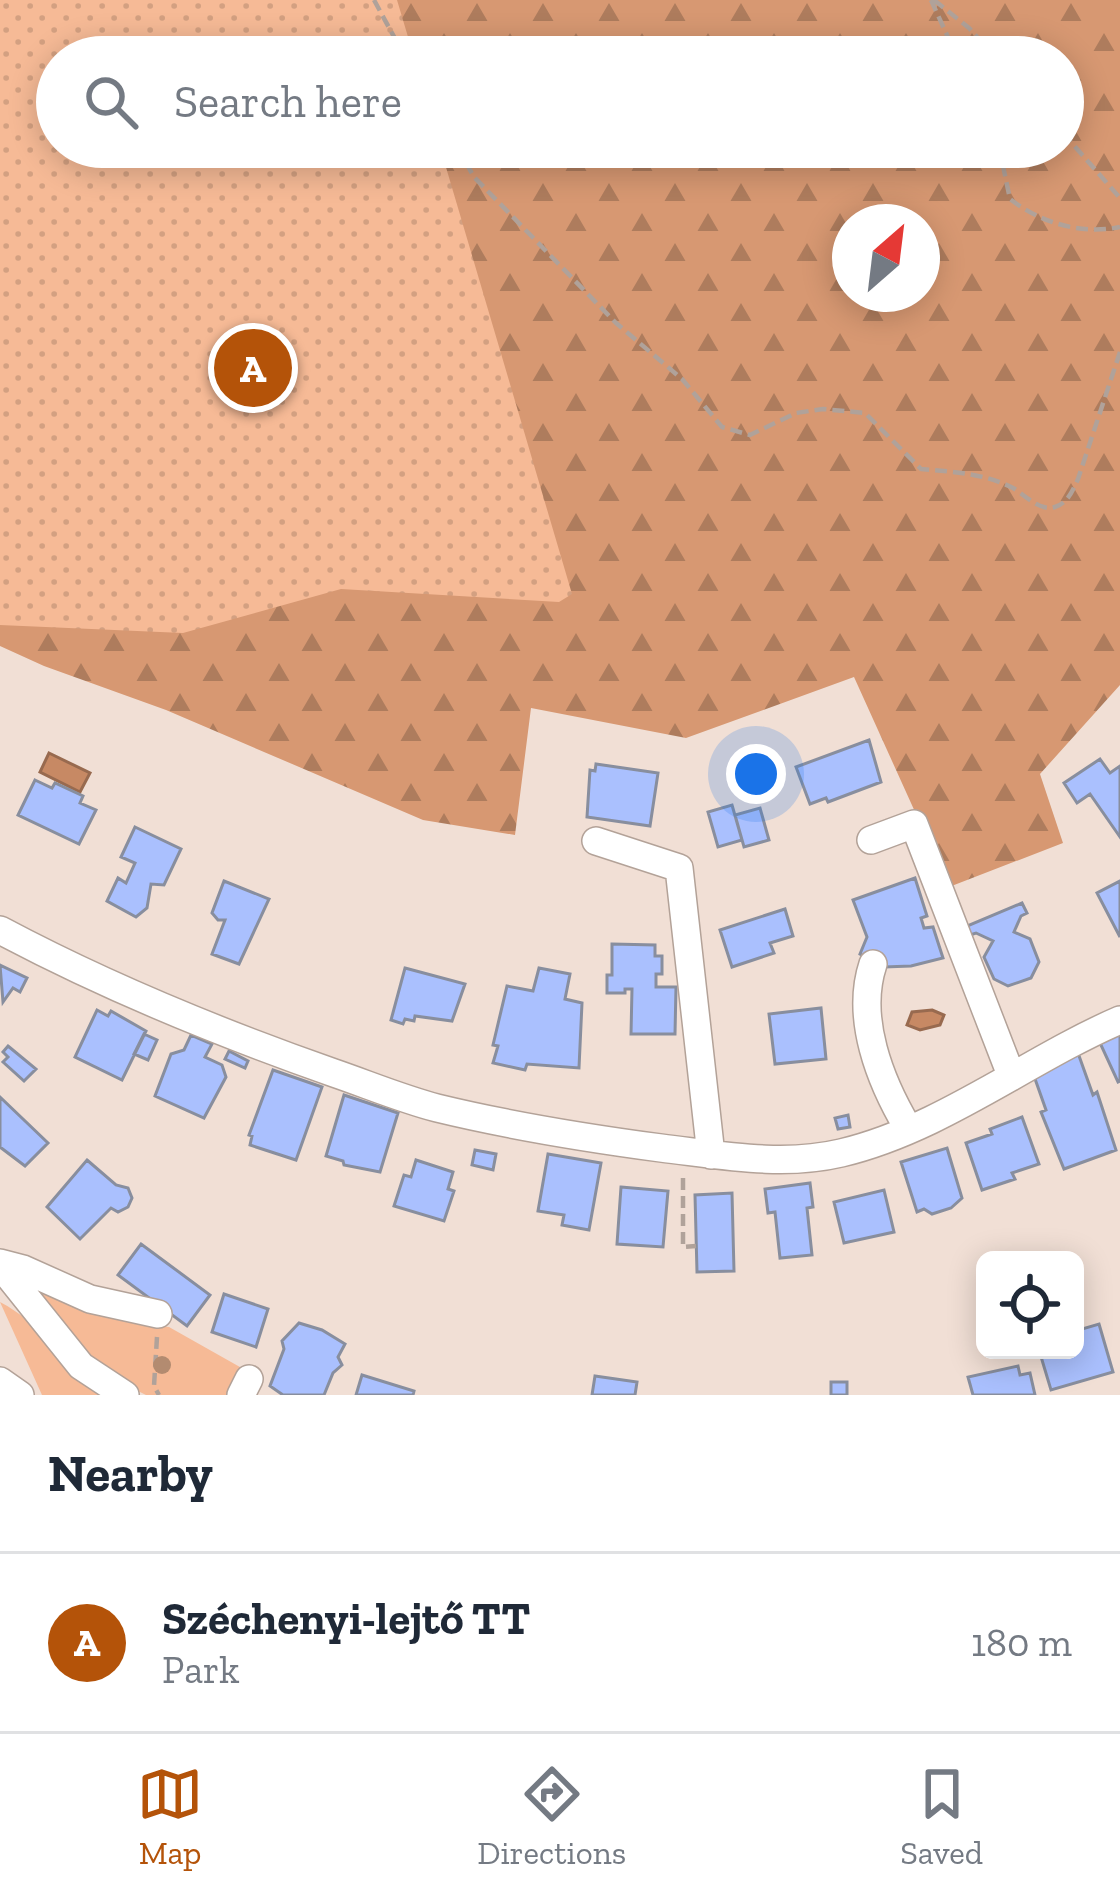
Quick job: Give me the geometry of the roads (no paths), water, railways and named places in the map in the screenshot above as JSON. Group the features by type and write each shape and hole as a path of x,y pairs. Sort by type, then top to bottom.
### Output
{"street":[{"path":"871,840 914,824 1011,1076"},
{"path":"596,841 679,868 711,1155"},
{"path":"0,930 232,1037 392,1095 554,1132 711,1155 800,1160 844,1152 908,1128 1070,1041 1120,1020"},
{"path":"873,964 866,985 876,1059 908,1128"},
{"path":"0,1264 90,1299 154,1314"},
{"path":"0,1264 82,1366 125,1395"},
{"path":"0,1381 20,1395"}],"place":[{"name":"Széchenyi-lejtő TT","path":"253,368"}]}
